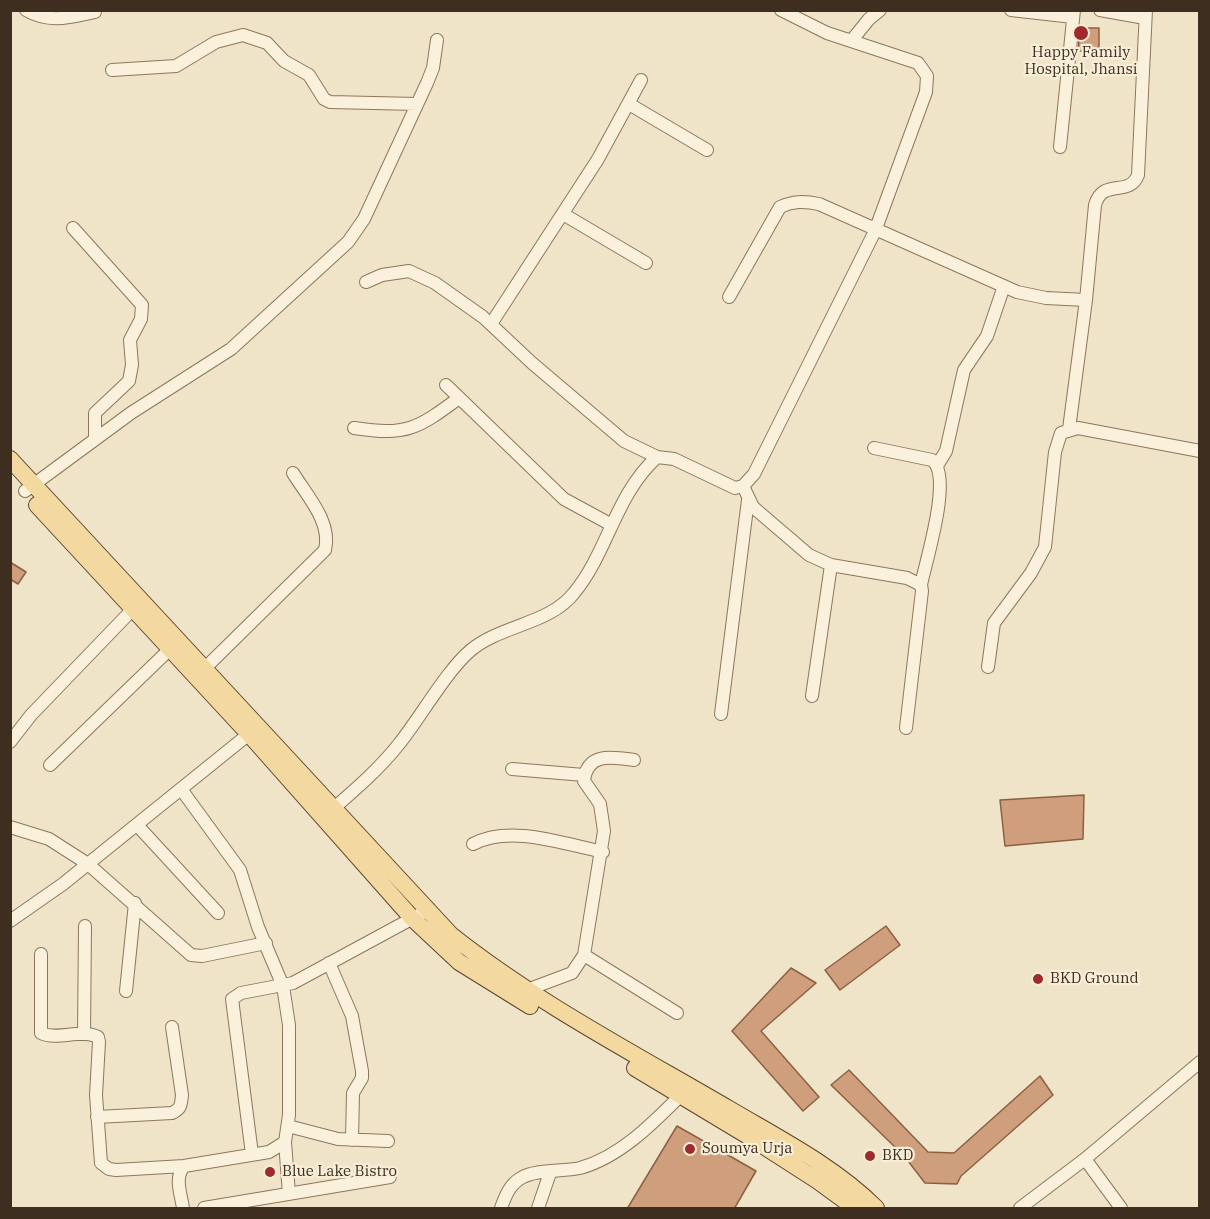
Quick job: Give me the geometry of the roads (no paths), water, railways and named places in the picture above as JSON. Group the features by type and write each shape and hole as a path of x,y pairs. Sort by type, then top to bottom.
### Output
{"main road":[{"path":"10,459 29,488 134,609 170,649 200,672 249,735 419,914 451,935 524,991 803,1152 850,1185 876,1209"},
{"path":"10,475 29,488 200,672 334,808 459,962 486,981 681,1095 818,1181 855,1209"}],"street":[{"path":"26,10 47,19 95,12"},
{"path":"366,282 382,275 409,271 435,283 491,324 532,363 624,441 657,457 674,459 728,486 742,486 754,474 875,231 926,92 927,76 918,63 827,33 781,10"},
{"path":"852,40 868,19 880,10"},
{"path":"1011,10 1073,14 1060,147"},
{"path":"988,667 994,623 1032,573 1045,547 1055,452 1058,439 1069,429 1097,195 1103,190 1128,186 1136,181 1138,175 1146,14 1100,10"},
{"path":"112,70 176,66 216,42 243,36 267,43 284,61 309,75 324,99 330,102 417,104"},
{"path":"29,488 95,439 231,349 348,242 364,219 433,68 437,40"},
{"path":"491,324 563,214 641,80"},
{"path":"629,104 707,150"},
{"path":"729,297 780,207 792,202 807,202 830,209 875,231 1004,286 1035,296 1086,300"},
{"path":"563,214 646,263"},
{"path":"73,228 142,305 141,320 130,340 132,365 129,381 95,413 93,419 95,439"},
{"path":"906,728 921,585 939,500 938,464 946,451 964,370 987,336 1004,286"},
{"path":"446,385 564,499 610,524"},
{"path":"354,428 378,431 409,430 430,420 459,398"},
{"path":"1069,429 1095,431 1200,451"},
{"path":"874,447 933,460 938,464"},
{"path":"334,808 399,745 471,650 552,610 573,594 590,571 610,524 642,472 657,457"},
{"path":"200,672 325,550 327,541 324,524 293,473"},
{"path":"742,486 748,500 762,516 809,555 831,565 907,578 921,585"},
{"path":"721,714 748,500"},
{"path":"812,696 831,565"},
{"path":"10,742 31,715 134,609"},
{"path":"50,765 170,649"},
{"path":"10,921 88,864 249,735"},
{"path":"524,991 572,973 584,955 603,852 604,819 600,804 588,790 584,775 593,760 602,757 634,760"},
{"path":"512,769 584,775"},
{"path":"181,789 240,870 283,986 289,1025 288,1126 285,1142 289,1194"},
{"path":"137,825 218,913"},
{"path":"10,827 49,839 88,864 135,903 174,942 191,955 202,956 266,943"},
{"path":"473,844 486,837 505,836 603,852"},
{"path":"126,991 135,903"},
{"path":"252,1154 232,999 241,993 283,986 419,914"},
{"path":"84,1034 85,926"},
{"path":"41,954 41,1033 49,1036 95,1035 99,1042 97,1117 99,1158 104,1167 116,1170 184,1166 269,1152 285,1142"},
{"path":"584,955 677,1013"},
{"path":"329,963 352,1016 362,1071 362,1078 353,1093 352,1140"},
{"path":"97,1117 172,1113 178,1110 182,1105 182,1095 172,1027"},
{"path":"1026,1206 1200,1062"},
{"path":"501,1209 514,1183 526,1175 578,1168 605,1157 639,1135 681,1095"},
{"path":"288,1126 329,1138 388,1141"},
{"path":"1085,1159 1121,1209"},
{"path":"183,1209 178,1181 179,1172 184,1166"},
{"path":"538,1209 550,1173"},
{"path":"204,1209 390,1177"}],"place":[{"name":"Happy Family Hospital, Jhansi","path":"1081,33"},
{"name":"BKD Ground","path":"1038,979"},
{"name":"Soumya Urja","path":"690,1149"},
{"name":"BKD","path":"870,1156"},
{"name":"Blue Lake Bistro","path":"270,1172"}]}
